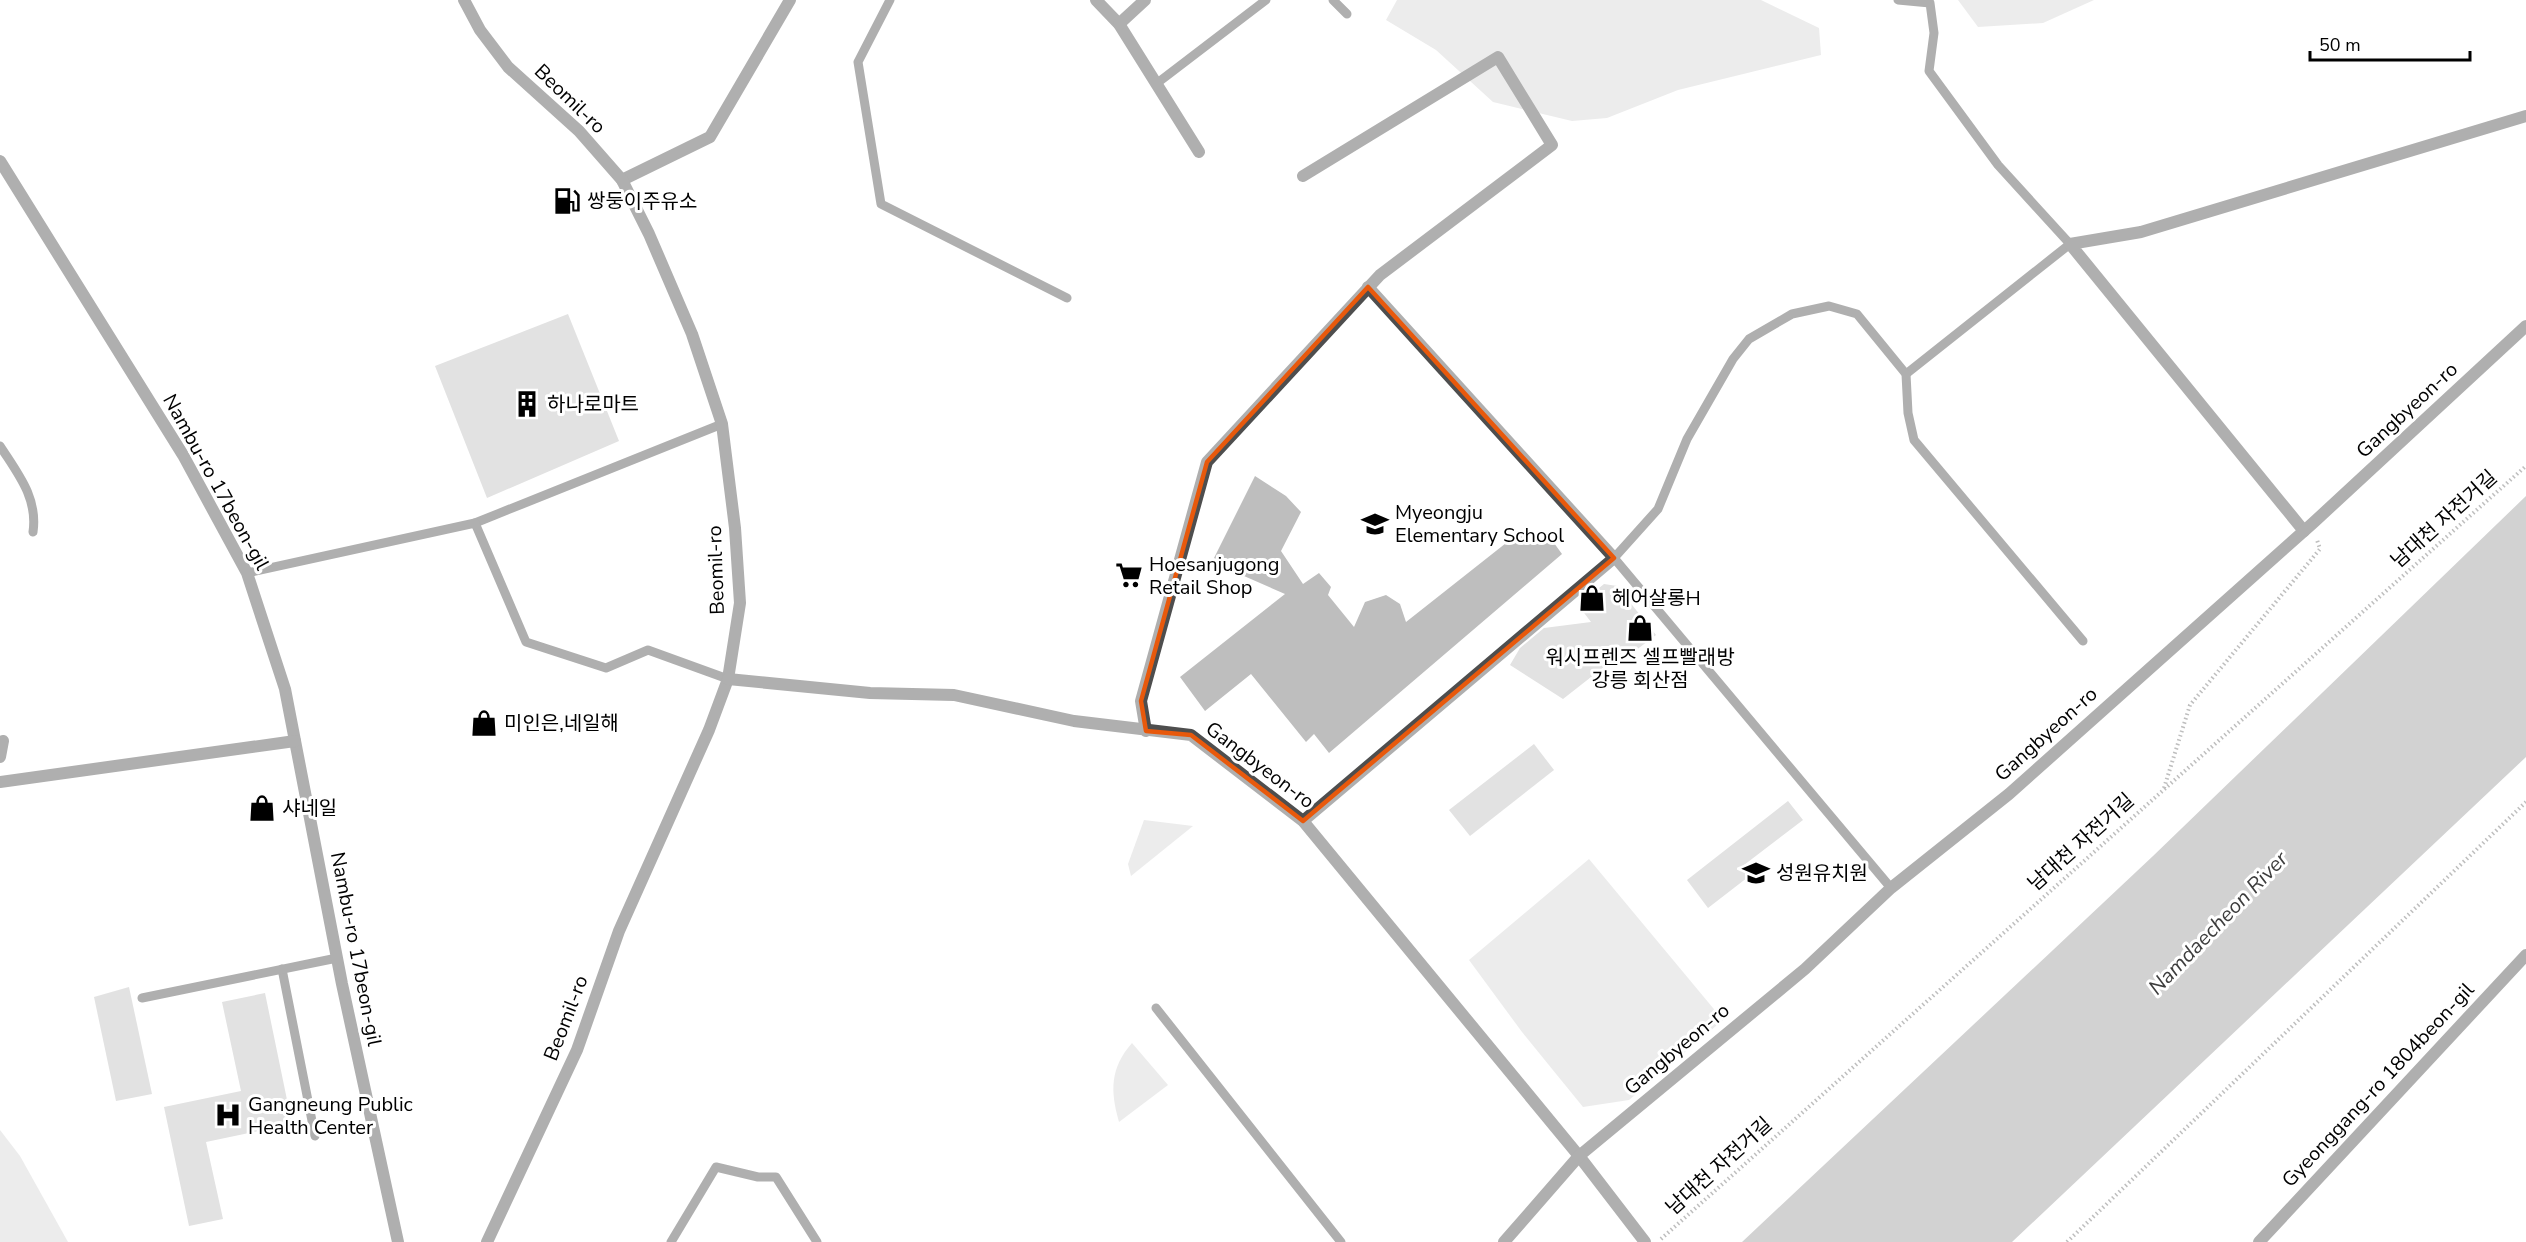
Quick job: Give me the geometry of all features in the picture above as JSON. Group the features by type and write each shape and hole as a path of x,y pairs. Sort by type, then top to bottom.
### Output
{"street":[{"name":"Beomil-ro","path":"464,0 480,30 508,67 579,131 622,180 650,234 692,334 722,424 735,528 740,603 729,679 619,930 576,1050 487,1242"},
{"path":"622,180 710,137 790,0"},
{"path":"1096,0 1119,24 1199,152"},
{"path":"1119,24 1145,0"},
{"path":"1146,730 1141,702 1207,462 1380,275 1552,145 1498,57 1304,176"},
{"path":"2070,244 2141,232 2526,116"},
{"name":"Nambu-ro 17beon-gil","path":"1,168 183,455 247,573 285,689 337,958 398,1242"},
{"path":"2070,244 2309,527"},
{"path":"1303,821 1614,558 1368,287"},
{"name":"Gangbyeon-ro","path":"1504,1242 1579,1156 1805,969 1891,888 2009,794 2309,527 2526,326"},
{"name":"Gangbyeon-ro","path":"729,679 870,693 954,695 1074,721 1191,735 1303,821 1579,1156 1601,1188 1645,1242"},
{"path":"0,757 3,741"},
{"path":"0,782 295,741"},
{"name":"Gyeonggang-ro 1804beon-gil","path":"2259,1242 2526,955"}],"lane":[{"path":"890,0 858,62 881,204 1067,298"},
{"path":"1156,84 1266,0"},
{"path":"1333,0 1347,14"},
{"path":"1898,0 1930,3 1934,33 1929,71 1998,165 2070,244 1906,374"},
{"path":"1891,888 1614,558 1658,509 1688,439 1733,359 1749,339 1791,314 1829,306 1857,314 1906,374 1908,413 1914,440 2083,640"},
{"path":"247,573 476,523 722,424"},
{"path":"0,447 30,492 35,518 33,532"},
{"path":"476,523 526,642 606,668 648,650 729,679"},
{"path":"142,998 337,958"},
{"path":"282,969 315,1136"},
{"path":"1156,1008 1341,1242"},
{"path":"671,1242 716,1167 758,1177 776,1177 817,1242"}],"path":[{"name":"남대천 자전거길","path":"1657,1242 2526,466"},
{"path":"2164,789 2190,705 2320,549 2309,527"},
{"path":"2067,1242 2526,802"}],"highlighted area":[{"path":"1368,287 1614,558 1303,821 1191,735 1146,731 1141,701 1207,462"}],"shaded area":[{"path":"1397,0 1761,0 1819,28 1821,55 1678,90 1607,118 1572,121 1493,102 1436,50 1386,20"},
{"path":"1958,0 2094,0 2043,23 1978,27"},
{"path":"1144,820 1193,826 1131,876 1128,864"},
{"path":"1589,859 1723,1020 1629,1100 1583,1107 1522,1032 1469,960"},
{"path":"1132,1043 1168,1085 1119,1122 1114,1100 1114,1080 1119,1062"},
{"path":"0,1130 20,1156 68,1242 0,1242"}],"water":[{"name":"Namdaecheon River","path":"2526,496 2526,757 2012,1242 1742,1242 2153,856"}],"building":[{"name":"하나로마트","path":"568,314 619,441 487,498 435,366"},
{"path":"1255,476 1286,496 1301,512 1281,551 1303,584 1319,573 1331,587 1328,595 1354,627 1365,602 1386,595 1400,604 1406,622 1520,532 1531,543 1546,532 1562,554 1329,753 1314,734 1306,742 1251,674 1205,711 1180,677 1285,594 1212,562"},
{"path":"1604,584 1617,586 1656,635 1627,657 1623,652 1563,699 1510,665 1520,648 1544,628 1591,622 1578,605"},
{"path":"1534,744 1554,770 1470,836 1449,810"},
{"path":"1788,801 1803,820 1744,865 1752,874 1708,908 1687,880"},
{"path":"129,987 152,1094 116,1101 94,997"},
{"name":"Gangneung Public Health Center","path":"265,993 292,1124 206,1142 223,1219 189,1226 164,1107 241,1091 222,1002"}],"place":[{"name":"쌍둥이주유소","path":"567,201"},
{"name":"하나로마트","path":"527,404"},
{"name":"Myeongju Elementary School","path":"1375,524"},
{"name":"Hoesanjugong Retail Shop","path":"1129,575"},
{"name":"헤어살롱H","path":"1592,598"},
{"name":"워시프렌즈 셀프빨래방 강릉 회산점","path":"1640,628"},
{"name":"미인은,네일해","path":"484,723"},
{"name":"샤네일","path":"262,808"},
{"name":"성원유치원","path":"1756,873"},
{"name":"Gangneung Public Health Center","path":"228,1115"}]}
